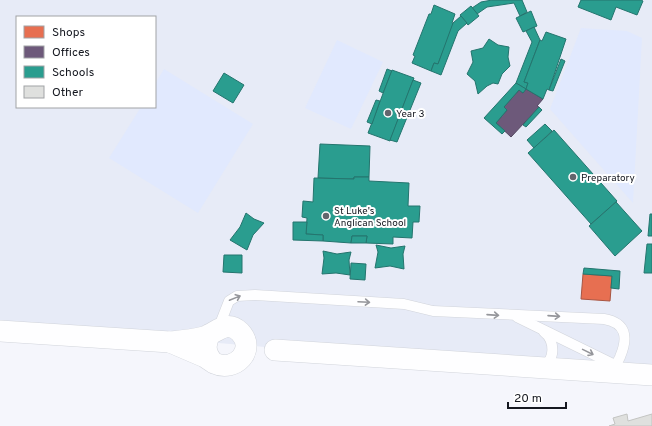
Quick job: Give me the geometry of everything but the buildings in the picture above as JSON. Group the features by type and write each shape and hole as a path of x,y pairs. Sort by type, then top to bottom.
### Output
{"street":[{"path":"0,331 170,342 200,338 213,331 228,326 275,350"},
{"path":"213,331 205,345 206,352 214,363"},
{"path":"238,362 243,356 245,350 243,337 239,332"},
{"path":"170,342 205,357 214,363 226,366 245,358 275,350 538,367 627,371"}],"lane":[{"path":"213,331 220,324 229,300 244,295 404,304 433,310 515,316 539,315 604,320 615,322 621,327 625,340 624,348 627,371"},
{"path":"515,316 627,371"},
{"path":"538,367 547,364 552,349 550,338 540,328"}],"shaded area":[{"name":"St Luke's Anglican School","path":"0,0 652,0 652,373 276,348 0,324"},
{"path":"581,28 627,31 642,38 633,203 550,109"},
{"path":"337,40 383,62 351,129 305,108"},
{"path":"164,69 253,124 198,213 109,158 140,108 156,108 156,82"}],"place":[{"name":"Year 3","path":"388,113"},
{"name":"Preparatory","path":"573,177"},
{"name":"St Luke's Anglican School","path":"326,216"}]}
